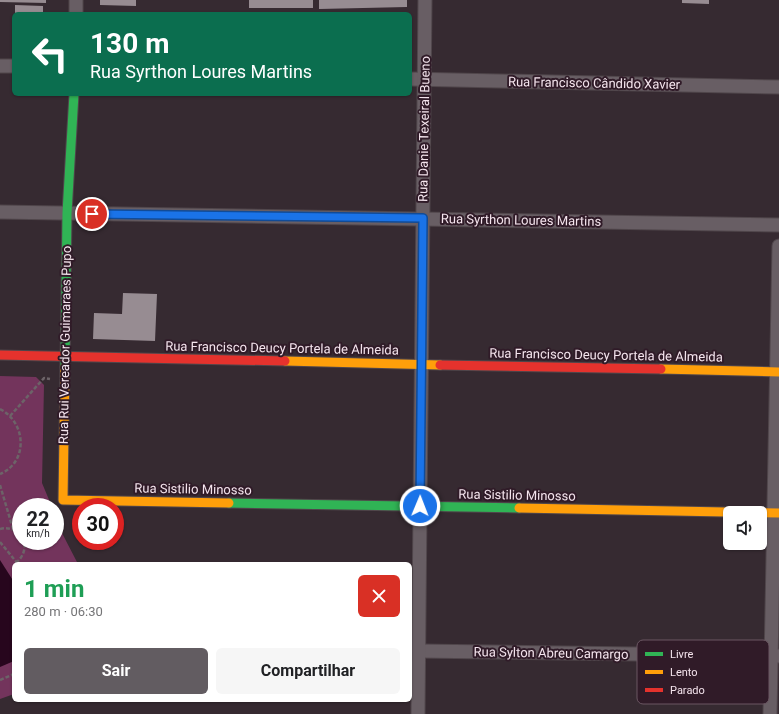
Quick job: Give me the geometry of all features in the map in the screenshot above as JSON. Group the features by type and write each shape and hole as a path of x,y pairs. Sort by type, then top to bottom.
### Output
{"street":[{"path":"76,0 76,12"},
{"name":"Rua Danie Texeiral Bueno","path":"418,714 425,0"},
{"path":"0,66 12,66"},
{"name":"Rua Francisco Cândido Xavier","path":"412,79 779,86"},
{"name":"Rua Rui Vereador Guimaraes Pupo","path":"63,498 67,213 74,96"},
{"name":"Rua Syrthon Loures Martins","path":"0,212 779,225"},
{"path":"770,714 775,656 779,246"},
{"name":"Rua Francisco Deucy Portela de Almeida","path":"0,355 778,372"},
{"name":"Rua Sistilio Minosso","path":"64,500 776,513"},
{"name":"Rua Sylton Abreu Camargo","path":"419,651 637,654"}],"path":[{"path":"49,374 51,380"},
{"path":"10,416 44,378 51,380 65,378"},
{"path":"0,409 14,420 20,431 21,442 19,454 13,464 0,474"},
{"path":"0,485 12,526"},
{"path":"0,529 12,529"},
{"path":"0,542 16,562"},
{"path":"18,562 25,550"},
{"path":"0,680 12,675"}],"shaded area":[{"path":"0,376 36,377 44,385 42,483 48,498 12,498 12,550 64,550 64,537 77,562 12,562 12,695 0,699"},
{"path":"0,560 12,579 12,662 0,667"}],"building":[{"path":"0,0 46,0 46,3 0,2"},
{"path":"100,0 136,0 136,6 100,5"},
{"path":"249,0 313,0 313,8 249,8"},
{"path":"319,0 407,0 407,7 319,9"},
{"path":"682,0 709,0 709,4 682,3"},
{"path":"15,5 43,6 43,12 15,12"},
{"path":"123,293 157,294 155,341 93,339 94,313 122,314"}],"traffic: fast":[{"path":"65,367 67,213 74,96"},
{"path":"229,503 519,508"}],"traffic: slow":[{"path":"285,361 440,365"},
{"path":"65,367 63,500 229,503"},
{"path":"661,369 779,372"},
{"path":"519,508 779,513"}],"traffic: jam":[{"path":"0,355 285,361"},
{"path":"440,365 661,369"}],"route":[{"path":"92,214 423,218 420,506"}]}
